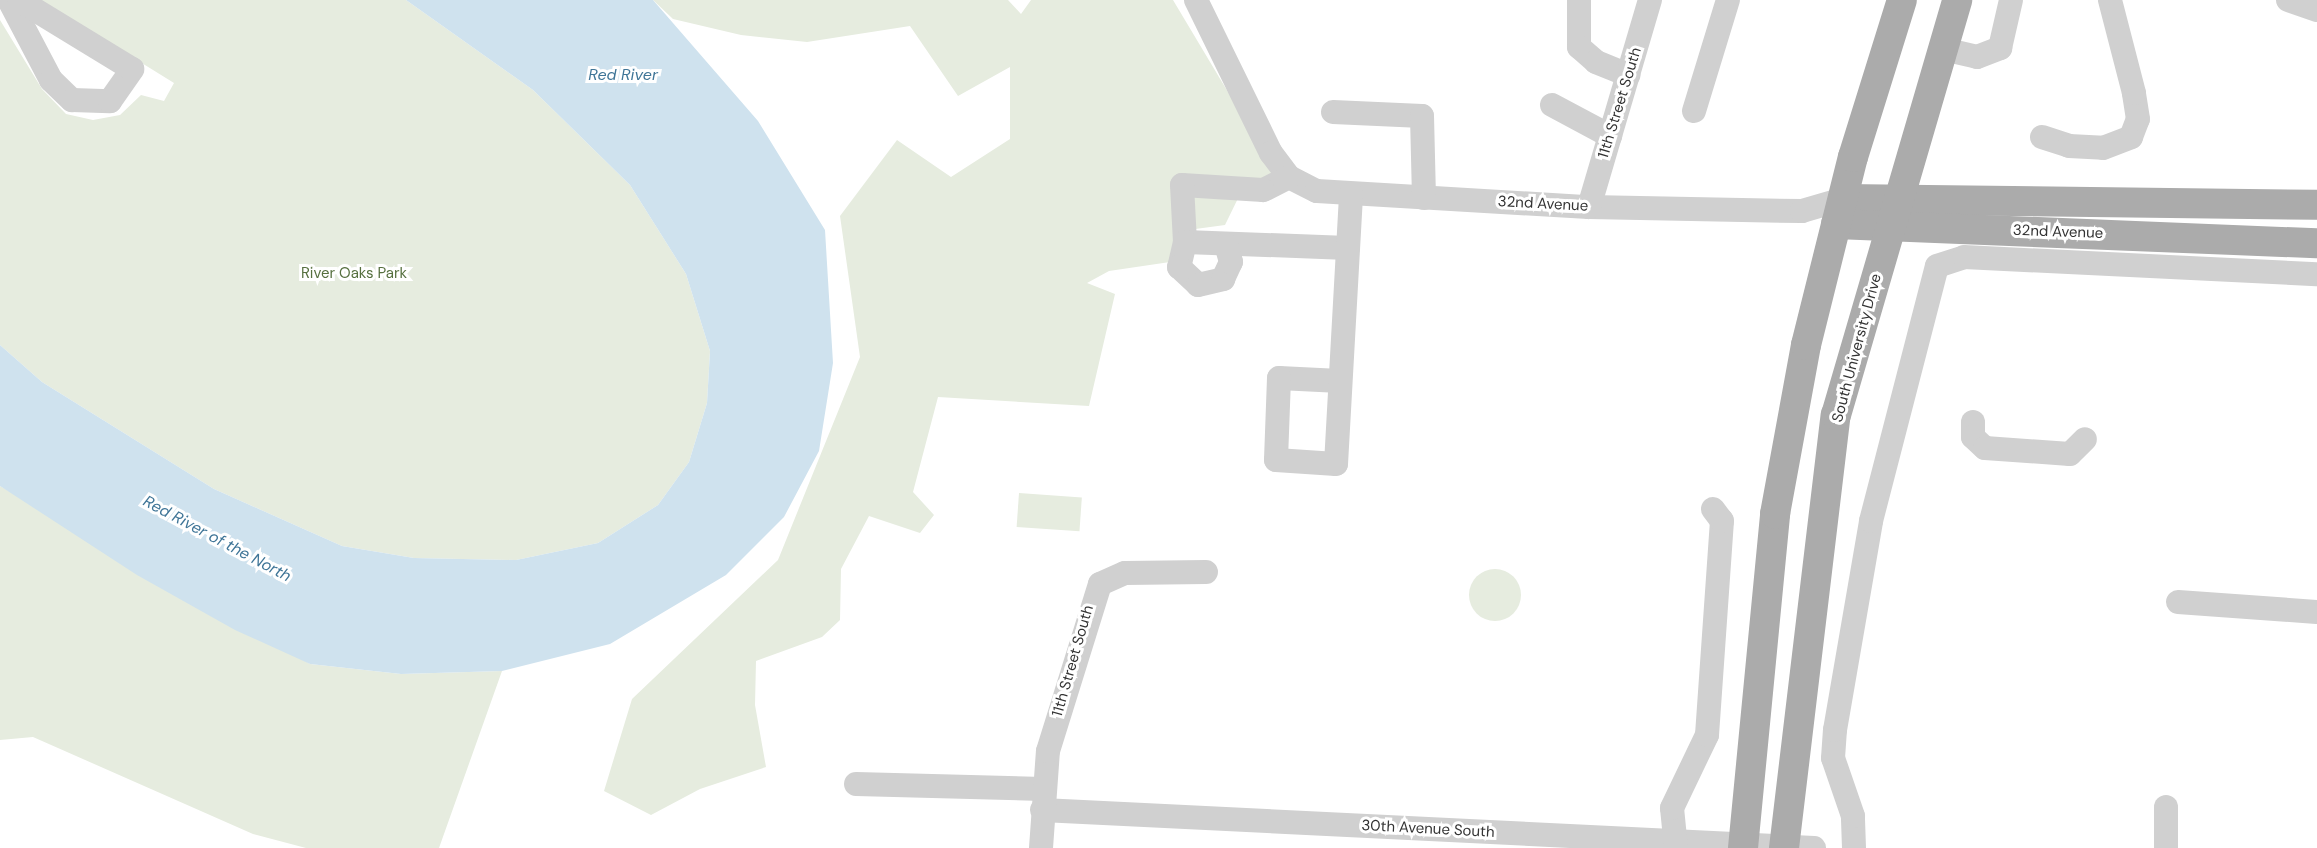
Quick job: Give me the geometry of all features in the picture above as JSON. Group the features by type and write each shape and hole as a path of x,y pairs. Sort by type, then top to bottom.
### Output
{"main road":[{"path":"1743,846 1775,514 1840,211 1902,0"},
{"name":"South University Drive","path":"1784,847 1836,415 1958,0"},
{"name":"32nd Avenue","path":"1840,211 2317,205"},
{"name":"32nd Avenue","path":"1895,212 2317,243"}],"street":[{"path":"9,0 51,80 72,100 110,101 132,69 19,0"},
{"path":"1196,0 1271,153 1289,177 1263,190 1182,185 1185,242 1179,267 1198,285 1216,284 1228,271 1226,245"},
{"path":"1580,0 1579,47 1590,59 1628,75"},
{"name":"11th Street South","path":"1589,207 1650,0"},
{"path":"1694,111 1728,0"},
{"path":"1943,49 1977,57 2000,48 2011,0"},
{"path":"2042,137 2069,146 2103,147 2131,137 2138,119 2134,93 2110,0"},
{"path":"2288,0 2317,10"},
{"path":"1552,105 1610,136"},
{"path":"1333,112 1422,116 1424,198"},
{"name":"32nd Avenue","path":"1289,177 1317,191 1351,194 1589,207 1840,211"},
{"path":"1340,381 1351,194"},
{"path":"1185,242 1348,248"},
{"path":"1854,848 1854,819 1833,758 1835,730 1871,521 1937,266 1964,258 2317,274"},
{"path":"1973,422 1973,438 1985,448 2070,454 2085,439"},
{"path":"1676,843 1672,808 1707,735 1722,521 1713,509"},
{"name":"11th Street South","path":"1041,848 1043,800 1051,739 1100,584 1125,573 1206,572"},
{"path":"2178,602 2317,612"},
{"name":"30th Avenue South","path":"856,784 1043,800 1370,837 1814,848"},
{"path":"2166,807 2166,848"}],"green space":[{"name":"River Oaks Park","path":"40,0 406,0 533,90 630,185 686,274 710,351 707,403 689,462 658,505 598,543 516,560 414,558 342,546 214,489 42,382 0,345 0,20 42,89 66,114 93,120 120,115 141,95 164,101 174,83"},
{"path":"653,0 1008,0 1021,14 1031,0 1173,0 1277,174 1245,184 1225,225 1188,230 1170,262 1109,271 1087,283 1115,294 1089,406 938,397 913,492 934,515 920,533 869,516 841,569 840,620 822,637 756,661 755,705 766,767 700,789 651,815 604,791 632,699 778,560 860,357 840,216 897,140 951,177 1010,139 1010,67 958,96 910,26 807,42 741,35 673,19"},
{"path":"0,486 310,664 401,674 502,671 439,848 306,848 253,834 33,737 0,740"},
{"path":"1019,493 1082,497 1079,531 1017,527"},
{"path":"1495,569 1509,573 1517,581 1521,595 1517,609 1509,617 1495,621 1481,617 1473,609 1469,595 1473,581 1481,573"}],"water":[{"name":"Red River","path":"406,0 653,0 758,121 825,230 833,363 819,451 784,517 726,575 610,644 502,671 401,674 310,664 235,630 137,575 0,486 0,345 42,382 214,489 342,546 414,558 516,560 598,543 658,505 689,462 707,403 710,351 686,274 630,185 533,90"}],"water label":[{"name":"Red River of the North","path":"217,539"}]}
